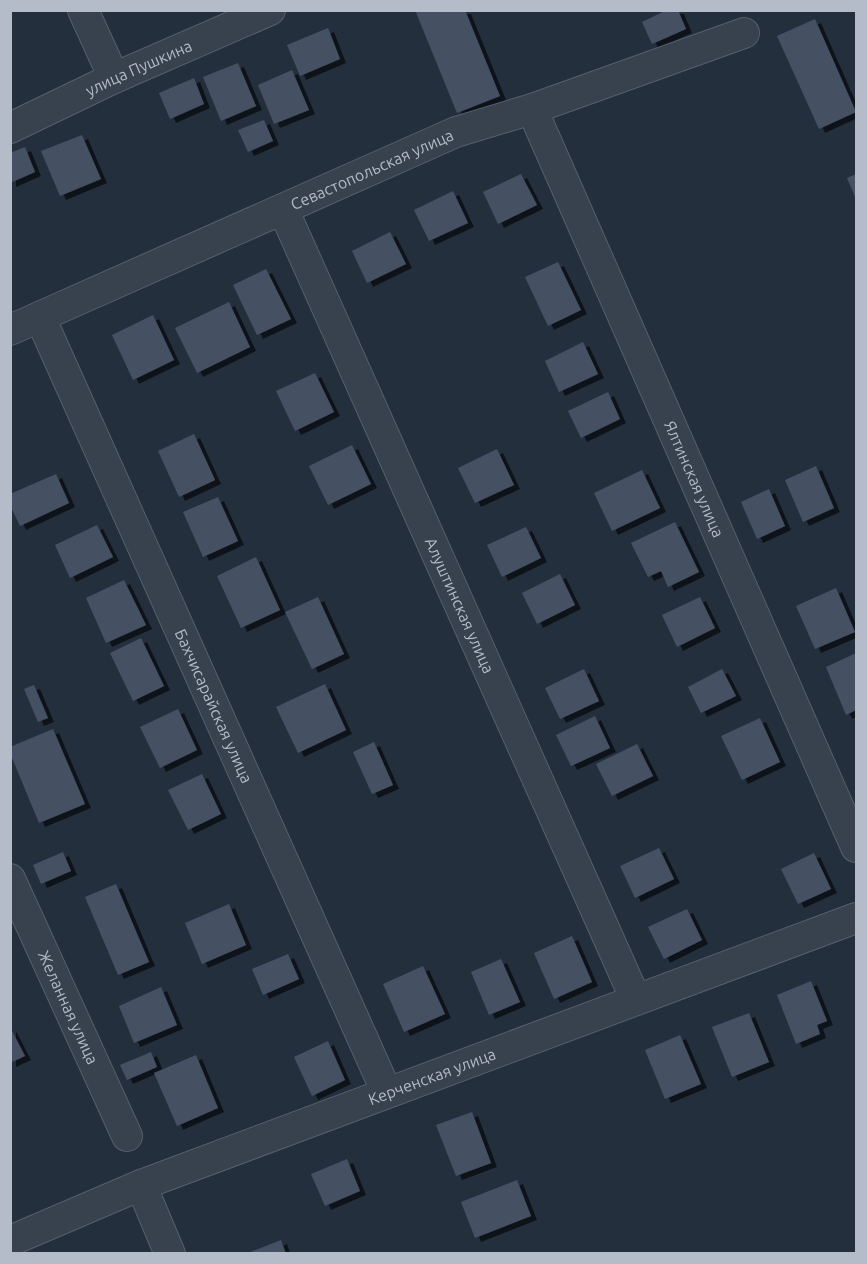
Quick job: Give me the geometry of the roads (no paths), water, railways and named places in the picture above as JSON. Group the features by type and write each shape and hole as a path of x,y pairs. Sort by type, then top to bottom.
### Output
{"street":[{"path":"83,10 114,78"},
{"name":"улица Пушкина","path":"10,128 114,78 270,10"},
{"name":"Севастопольская улица","path":"10,330 456,132 532,109 744,33"},
{"name":"Ялтинская улица","path":"532,109 856,848"},
{"name":"Алуштинская улица","path":"283,209 636,1000"},
{"name":"Бахчисарайская улица","path":"40,317 387,1094"},
{"name":"Желанная улица","path":"10,879 127,1136"},
{"name":"Керченская улица","path":"10,1241 141,1185 856,918"},
{"path":"141,1185 170,1254"}]}
